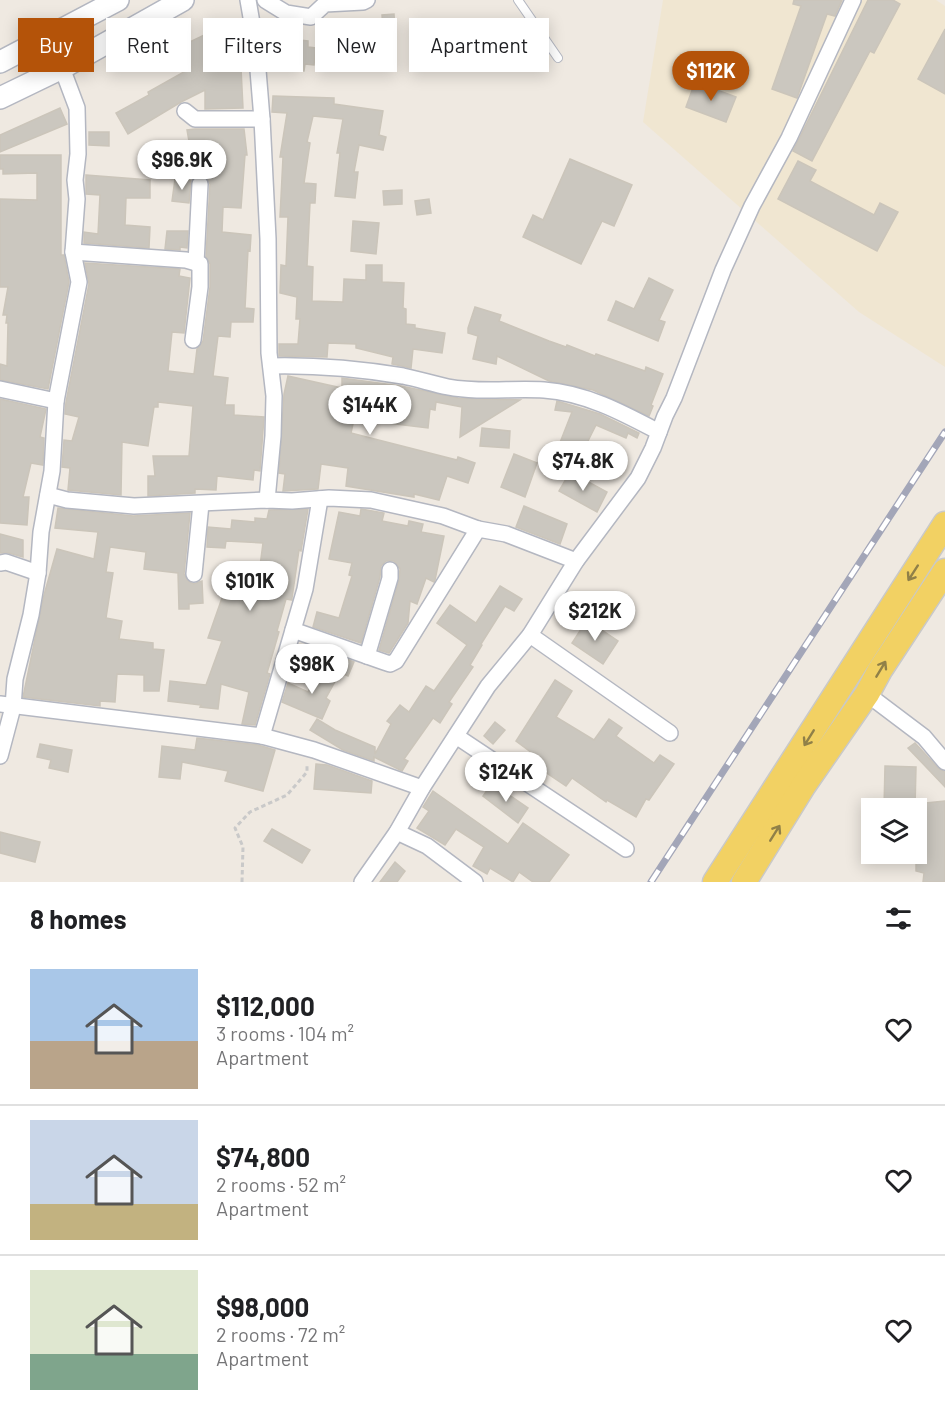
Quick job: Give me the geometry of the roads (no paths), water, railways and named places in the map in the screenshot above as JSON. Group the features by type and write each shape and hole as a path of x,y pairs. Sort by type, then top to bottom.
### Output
{"main road":[{"path":"0,62 118,0"},
{"path":"94,50 183,0"},
{"path":"0,98 54,72"},
{"path":"715,882 945,524"},
{"path":"744,882 804,785 867,694 880,670 945,571"}],"street":[{"path":"248,0 256,46 262,119 274,396 267,500"},
{"path":"265,0 286,13 311,17 325,4 367,0"},
{"path":"362,882 397,832 422,788 488,686 530,635 576,561 638,478 675,398 723,270 752,206 789,138 853,0"},
{"path":"0,756 6,706 31,615 38,573 41,532 55,439 56,401 78,282 73,252 77,199 75,180 78,154 77,108 64,72"},
{"path":"185,111 195,119 262,119"},
{"path":"196,263 200,184"},
{"path":"73,252 186,260 200,264 193,340"},
{"path":"271,366 328,368 400,376 447,387 481,390 546,390 573,394 628,415 659,432"},
{"path":"0,389 56,401"},
{"path":"48,495 67,500 134,506 267,500 371,501 443,516 478,529 506,534 576,561"},
{"path":"262,736 305,589 320,499"},
{"path":"194,574 201,504"},
{"path":"293,630 390,664 396,661 478,529"},
{"path":"0,562 38,573"},
{"path":"367,656 390,578 390,570"},
{"path":"530,635 670,733"},
{"path":"867,694 924,737 945,762"},
{"path":"6,706 262,736 307,748 422,788"},
{"path":"456,736 626,849"},
{"path":"397,832 427,846 475,882"}],"lane":[{"path":"518,0 558,58"}],"railway":[{"path":"651,882 945,432"}]}
